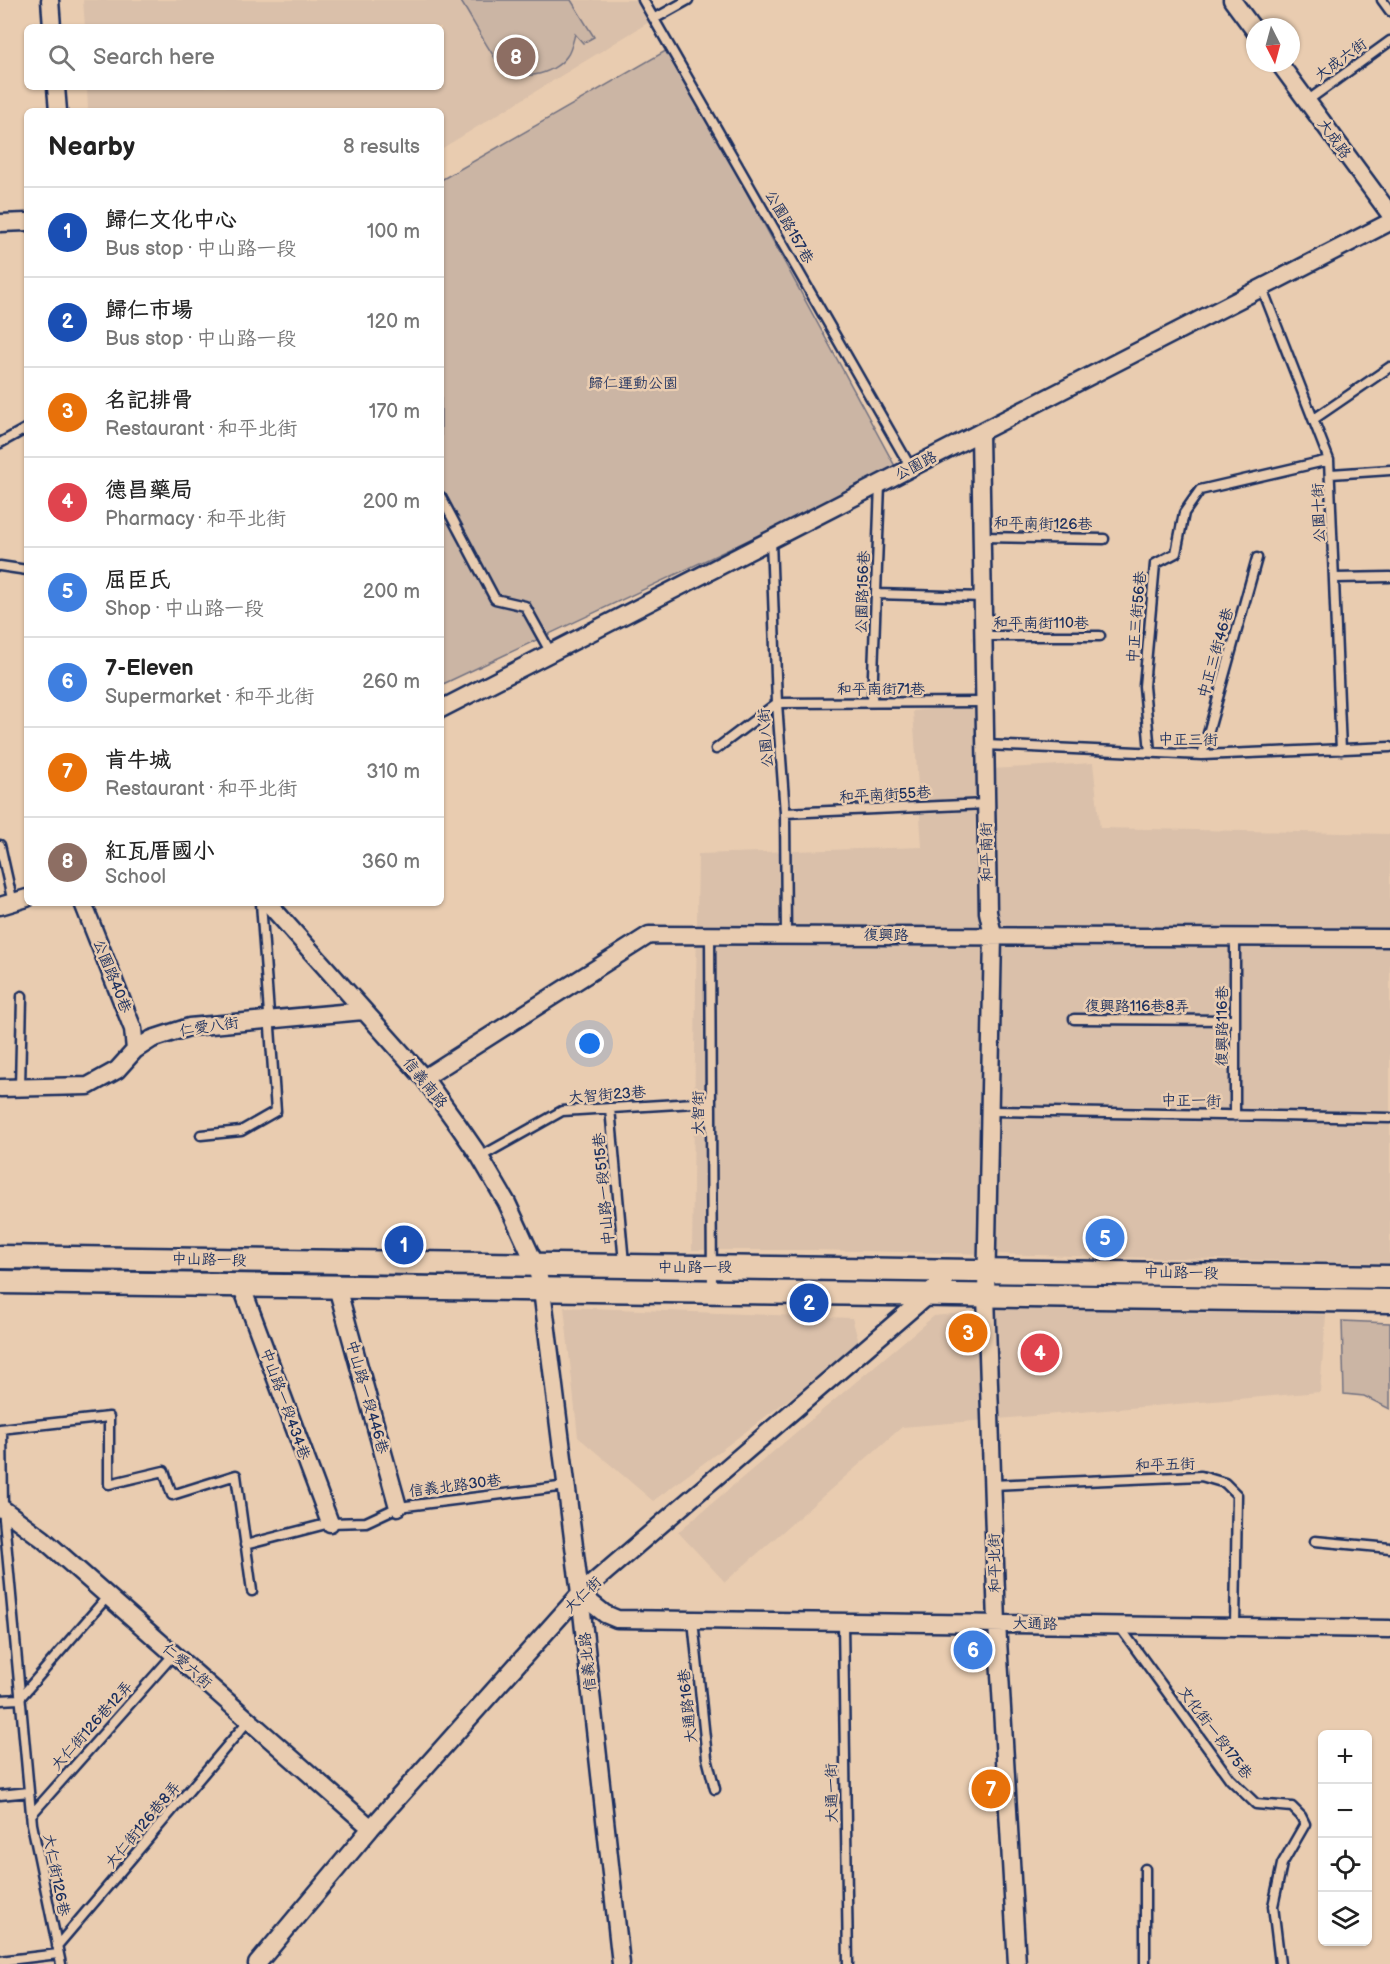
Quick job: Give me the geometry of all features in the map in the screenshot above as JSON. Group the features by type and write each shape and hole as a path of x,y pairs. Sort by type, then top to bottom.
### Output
{"main road":[{"name":"中山路一段","path":"0,1257 1390,1277"},
{"name":"中山路一段","path":"0,1282 1390,1301"}],"street":[{"path":"50,0 52,24"},
{"path":"1232,0 1246,19"},
{"name":"大成路","path":"1286,72 1390,214"},
{"path":"56,90 58,108"},
{"path":"0,223 24,222"},
{"name":"公園路","path":"444,707 1390,222"},
{"name":"和平南街","path":"980,433 988,912 993,935 986,1270"},
{"name":"公園路40巷","path":"84,906 133,1029 135,1050"},
{"name":"信義南路","path":"271,906 424,1078 480,1157 507,1203 536,1266 542,1290"},
{"name":"復興路","path":"424,1078 649,934 1390,938"},
{"name":"仁愛八街","path":"0,1088 88,1086 117,1070 135,1050 152,1039 189,1027 363,1011"},
{"name":"大仁街","path":"257,1964 371,1828 580,1594 954,1270"},
{"name":"和平北街","path":"986,1270 997,1623 1017,1964"},
{"name":"中山路一段434巷","path":"241,1285 330,1523"},
{"name":"中山路一段446巷","path":"337,1287 398,1507"},
{"name":"信義北路","path":"542,1290 580,1594 621,1964"},
{"name":"仁愛六街","path":"1,1508 43,1539 371,1828"},
{"name":"大通路","path":"580,1594 605,1614 618,1618 1390,1629"}],"lane":[{"name":"公園路157巷","path":"643,0 911,468"},
{"path":"654,19 688,0"},
{"path":"1382,0 1390,11"},
{"name":"大成六街","path":"1307,101 1390,41"},
{"name":"公園十街","path":"1262,288 1329,460 1341,750"},
{"path":"1314,419 1390,367"},
{"path":"0,443 24,430"},
{"name":"中正三街56巷","path":"1150,752 1144,686 1155,564 1176,553 1184,513 1200,490 1329,460"},
{"path":"1331,474 1390,470"},
{"name":"公園路156巷","path":"872,702 880,484"},
{"path":"444,503 495,599 525,606 550,653"},
{"name":"和平南街126巷","path":"981,537 1104,539"},
{"name":"公園八街","path":"771,539 777,703 785,813 786,935"},
{"name":"中正三街46巷","path":"1202,755 1257,558"},
{"path":"0,566 24,570"},
{"path":"1335,578 1390,577"},
{"path":"876,594 983,597"},
{"name":"和平南街110巷","path":"983,636 1100,636"},
{"name":"和平南街71巷","path":"777,703 984,702"},
{"path":"716,749 777,703"},
{"name":"中正三街","path":"985,745 1202,755 1390,747"},
{"name":"和平南街55巷","path":"785,813 986,804"},
{"path":"0,845 13,903"},
{"path":"201,1135 241,1131 276,1111 261,906"},
{"name":"大智街","path":"710,935 711,1292"},
{"name":"復興路116巷","path":"1235,937 1235,1116"},
{"path":"20,1088 22,996"},
{"name":"復興路116巷8弄","path":"1074,1019 1235,1020"},
{"name":"大智街23巷","path":"480,1157 562,1111 711,1101"},
{"name":"中山路一段515巷","path":"610,1108 624,1267"},
{"name":"中正一街","path":"991,1111 1390,1118"},
{"path":"1,1429 109,1417 109,1484 164,1471 172,1495 236,1475 252,1591"},
{"name":"大仁街126巷","path":"1,1429 1,1508 31,1815 61,1964"},
{"name":"和平五街","path":"993,1485 1201,1476 1225,1483 1237,1495 1235,1627"},
{"name":"信義北路30巷","path":"245,1545 330,1523 366,1522 398,1507 567,1485"},
{"path":"1315,1541 1390,1548"},
{"path":"0,1700 19,1699 108,1596"},
{"name":"大通路16巷","path":"693,1620 707,1758 715,1789"},
{"name":"大通一街","path":"843,1622 848,1964"},
{"name":"文化街一段175巷","path":"1119,1626 1230,1779 1256,1804 1292,1807 1305,1824 1282,1864 1273,1906 1280,1964"},
{"name":"大仁街126巷12弄","path":"31,1815 174,1654"},
{"name":"大仁街126巷8弄","path":"58,1950 249,1720"},
{"path":"0,1795 29,1792"},
{"path":"1145,1869 1145,1964"},
{"path":"0,1961 58,1950"}],"shaded area":[{"path":"83,0 643,0 654,19 444,147 444,108 88,108 87,90 444,90 444,24 85,24"},
{"path":"976,704 975,770 1093,763 1100,828 1390,834 1390,1263 811,1250 692,1250 698,854 922,847 913,711"},
{"path":"564,1307 852,1318 860,1346 653,1501 578,1437"},
{"path":"1010,1308 1326,1315 1320,1392 902,1427 725,1582 678,1532 934,1316"}],"green space":[{"path":"460,0 571,0 594,37 583,43 575,34 572,46 561,63 535,75 516,74 500,65"},
{"name":"歸仁運動公園","path":"669,49 897,470 444,684 444,178"},
{"path":"1342,1321 1390,1323 1390,1409 1364,1396 1344,1394"}],"place":[{"name":"紅瓦厝國小","path":"516,57"},
{"name":"屈臣氏","path":"1105,1238"},
{"name":"歸仁文化中心","path":"404,1245"},
{"name":"歸仁市場","path":"809,1303"},
{"name":"名記排骨","path":"968,1333"},
{"name":"德昌藥局","path":"1040,1353"},
{"name":"7-Eleven","path":"973,1650"},
{"name":"肯牛城","path":"991,1789"}]}
